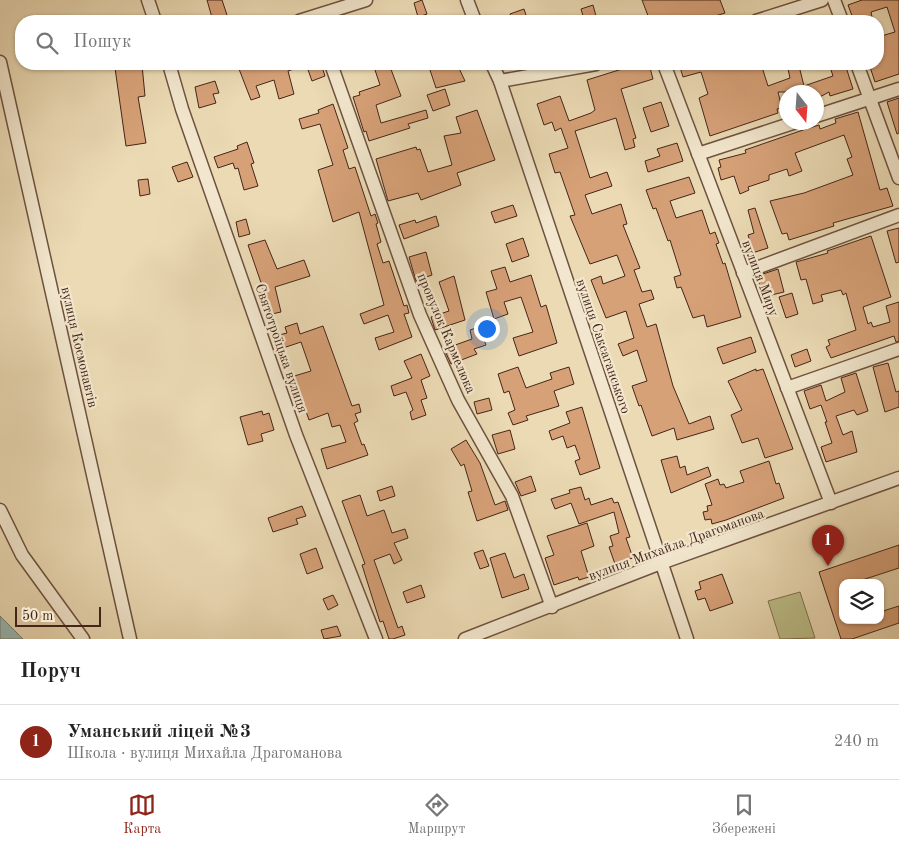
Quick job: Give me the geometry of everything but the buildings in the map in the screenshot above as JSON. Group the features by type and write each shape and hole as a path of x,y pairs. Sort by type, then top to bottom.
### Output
{"street":[{"path":"148,0 153,15"},
{"path":"325,15 366,0"},
{"path":"467,0 473,15"},
{"path":"775,15 822,0"},
{"path":"834,0 840,15"},
{"name":"вулиця Космонавтів","path":"0,62 130,639"},
{"name":"Святотроїцька вулиця","path":"175,70 182,110 296,435 376,639"},
{"name":"провулок Кармелюка","path":"333,70 420,315 458,400 512,496 552,607"},
{"name":"вулиця Саксаганського","path":"495,70 687,639"},
{"path":"500,81 562,70"},
{"name":"вулиця Миру","path":"666,70 831,504"},
{"path":"859,70 899,178"},
{"path":"824,113 899,89"},
{"path":"698,154 779,128"},
{"path":"743,272 899,215"},
{"path":"787,388 899,349"},
{"name":"вулиця Михайла Драгоманова","path":"465,639 552,607 661,563 831,504 899,478"},
{"path":"0,510 22,555 83,639"}],"green space":[{"path":"800,592 815,638 780,639 768,601"}],"water":[{"path":"0,616 23,639 0,639"}],"place":[{"name":"Уманський ліцей №3","path":"828,566"}]}
